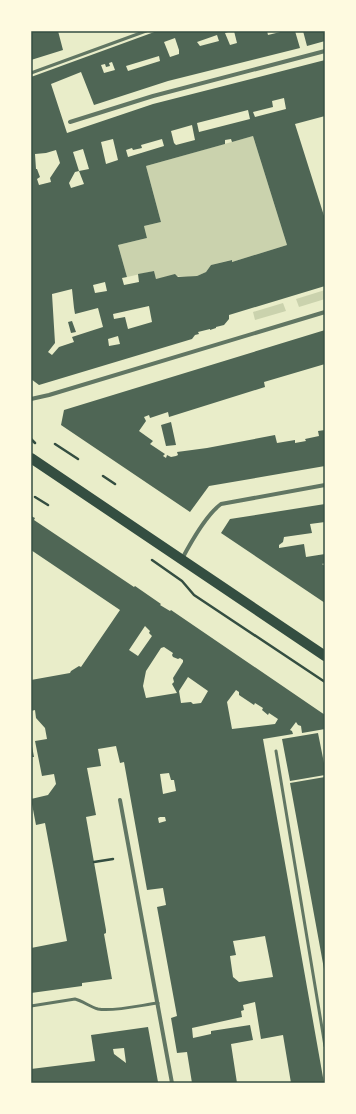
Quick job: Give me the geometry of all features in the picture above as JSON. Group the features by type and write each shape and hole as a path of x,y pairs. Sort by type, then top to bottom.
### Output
{"main road":[{"path":"31,458 325,656"}],"street":[{"path":"70,122 153,96 325,51"},
{"path":"31,399 49,395 325,312"},
{"path":"182,559 190,543 211,513 221,504 325,485"},
{"path":"120,800 172,1083"}],"lane":[{"path":"31,73 146,31"},
{"path":"276,751 325,1046"},
{"path":"31,1006 75,999 81,1000 97,1008 108,1009 158,1003"}],"path":[{"path":"56,444 78,459"},
{"path":"103,476 115,484"},
{"path":"35,497 48,505"},
{"path":"147,557 182,581 194,595 325,682"},
{"path":"94,862 113,860"}],"green space":[{"path":"253,136 287,245 232,262 231,260 211,265 206,272 197,276 175,276 156,279 154,271 127,277 118,245 147,238 144,226 161,222 146,166"},
{"path":"325,290 325,299 299,307 296,299"},
{"path":"283,303 286,311 255,320 253,312"}],"building":[{"path":"31,31 58,31 63,50 31,60"},
{"path":"157,31 231,31 225,33 230,45 237,43 234,31 267,31 268,35 284,31 295,31 300,48 168,81 94,105 81,72 51,84 67,133 153,104 325,60 325,116 295,124 325,219 325,286 229,315 229,319 224,325 198,332 199,334 195,335 192,339 39,385 31,379 31,77","holes":["217,35 219,41 200,46 197,42","175,38 179,54 170,57 164,42","159,56 160,61 128,71 126,66","112,62 115,70 104,73 101,65 105,64 106,67 110,66 109,63","284,98 286,109 255,117 253,112 273,107 272,101","248,110 250,119 199,132 197,123","192,125 195,140 176,145 174,143 171,131","253,136 287,245 232,262 232,260 211,265 206,272 197,276 178,277 175,274 156,279 154,271 138,274 139,282 124,285 122,278 127,277 118,245 147,238 144,226 161,222 146,166 225,144 225,140 231,139 232,142","113,139 118,160 106,164 101,142","162,139 164,146 128,157 126,150 132,148 133,150 142,148 141,145","83,149 89,169 79,171 73,152","56,150 60,163 50,178 51,182 39,185 37,179 40,177 36,169 35,154","79,171 84,184 71,188 69,183 75,172","105,282 107,291 95,293 93,285","72,289 75,314 98,308 103,327 72,337 74,342 59,347 52,355 48,352 55,343 52,294","149,306 152,322 128,329 125,317 114,319 113,314","118,336 120,344 109,346 108,339"]},
{"path":"303,31 325,31 325,41 307,46"},
{"path":"72,321 76,332 71,333 68,322"},
{"path":"325,330 325,364 264,382 265,387 169,417 168,412 150,418 149,415 144,417 146,421 139,431 153,441 150,444 165,454 163,456 166,458 167,455 171,457 178,455 177,452 275,435 277,443 295,440 295,443 319,436 318,431 325,430 325,466 209,486 190,512 61,425 64,410"},
{"path":"171,422 176,445 166,446 161,425"},
{"path":"325,504 325,522 310,524 312,533 284,537 283,542 279,545 279,548 304,544 306,557 325,554 325,563 322,564 325,566 325,603 221,533 230,519"},
{"path":"31,516 35,518 34,520 134,587 135,586 161,604 160,605 170,611 171,610 325,715 325,729 302,733 301,726 296,722 290,730 293,734 263,739 324,1083 291,1083 283,1035 261,1039 255,1002 243,1005 244,1010 241,1011 242,1017 192,1028 193,1038 211,1034 211,1031 250,1025 253,1040 231,1044 237,1083 192,1083 187,1052 177,1053 171,1018 177,1016 157,907 166,905 163,888 147,890 124,762 120,763 116,746 98,749 101,766 87,768 96,815 86,817 106,930 106,933 104,934 112,979 82,983 82,986 31,993 31,948 67,941 45,823 36,825 31,799 48,795 56,784 54,774 42,776 35,741 47,739 45,728 36,718 35,710 31,711 31,680 70,673 79,666 81,667 120,610 31,550","holes":["145,626 150,631 149,633 152,636 138,656 129,650","164,647 173,653 173,657 183,660 173,678 174,682 172,684 177,693 146,698 143,686 146,671 161,648","188,677 208,691 201,703 181,703 179,691","236,690 239,692 239,695 254,705 255,703 263,708 262,710 268,715 269,713 278,719 275,724 232,729 227,702","169,773 171,780 174,780 176,791 163,794 160,774","165,817 166,821 159,823 158,818","265,936 273,977 239,982 233,977 230,956 236,955 233,941"]},
{"path":"318,733 325,775 290,781 282,739"},
{"path":"31,741 34,757 31,757"},
{"path":"325,777 325,969 324,969 290,783"},
{"path":"148,1027 158,1082 31,1083 31,1069 95,1061 91,1035","holes":["124,1048 126,1063 114,1054 113,1049"]}]}
